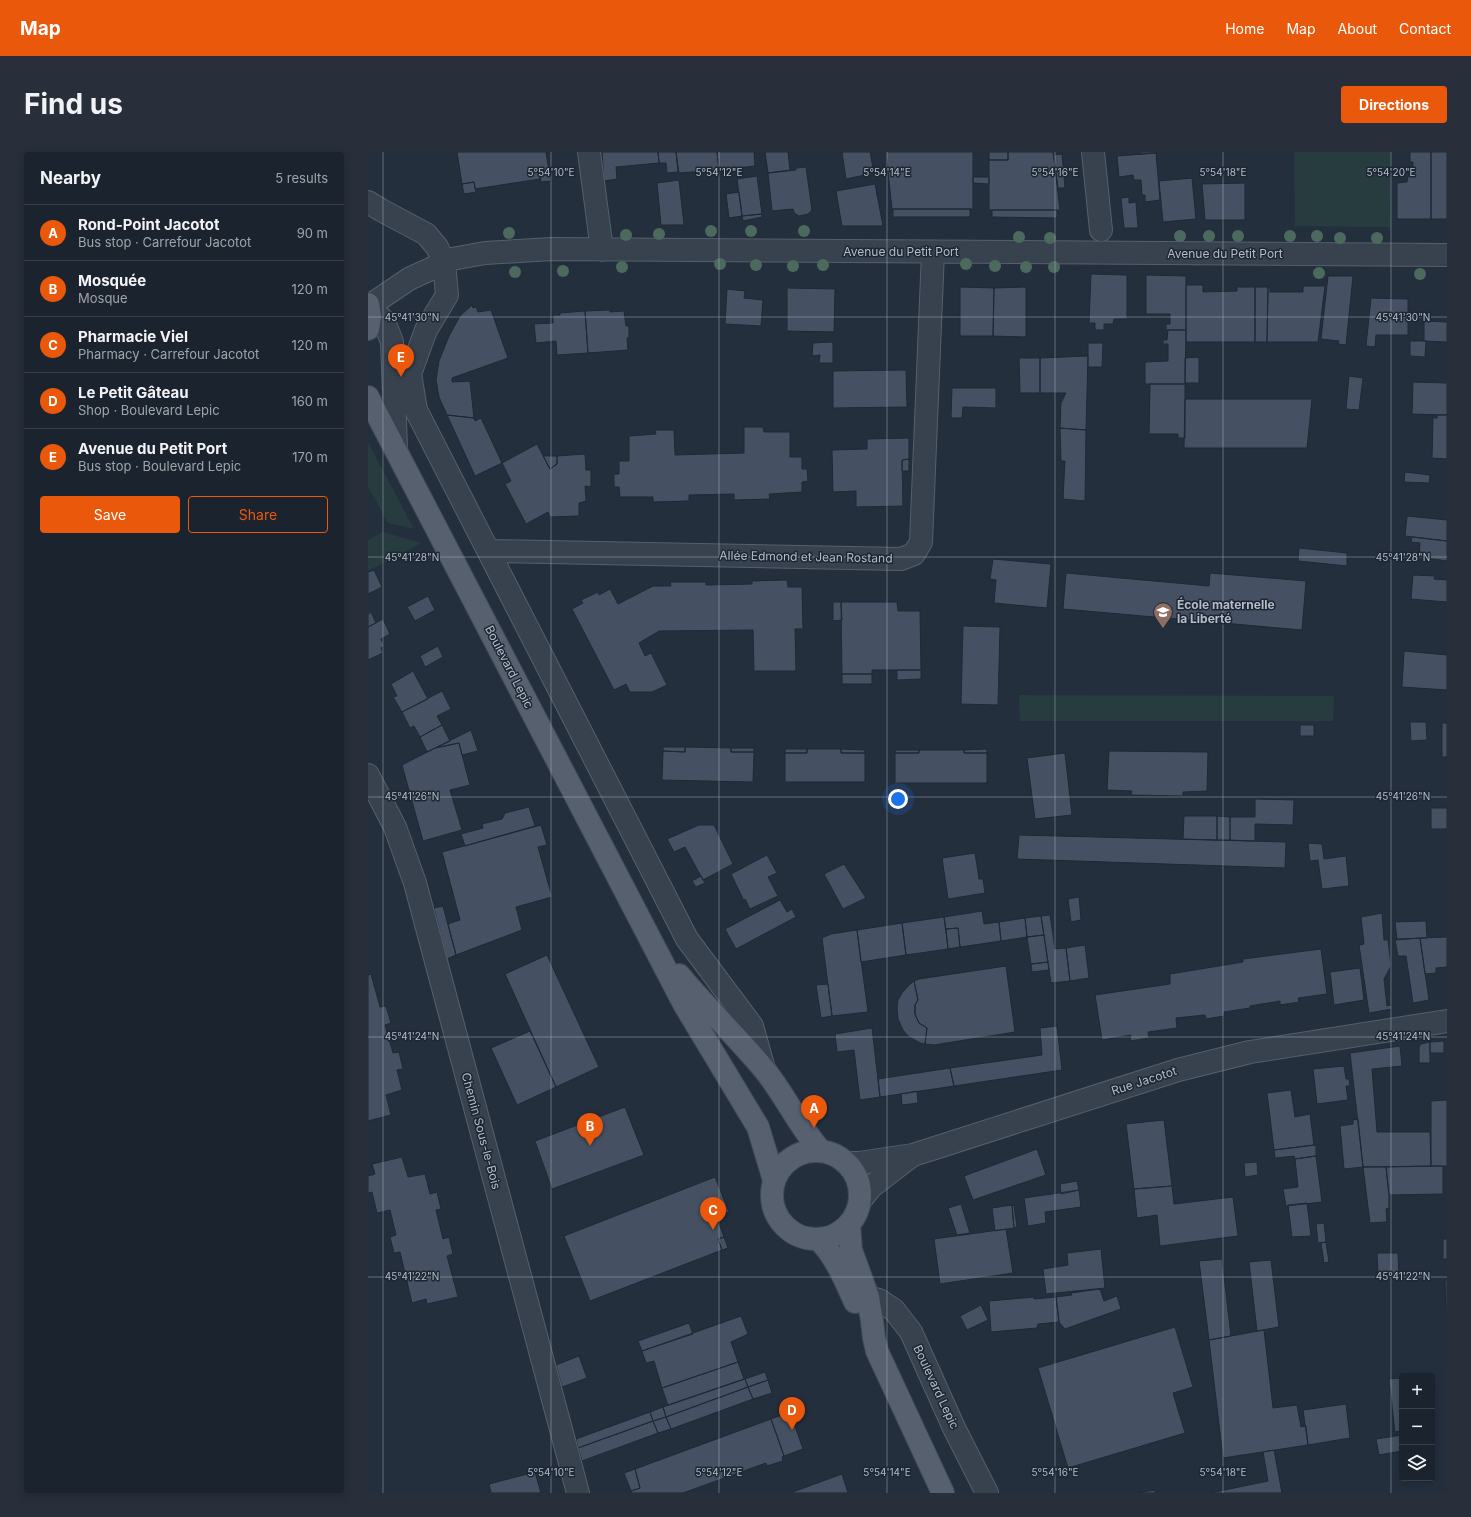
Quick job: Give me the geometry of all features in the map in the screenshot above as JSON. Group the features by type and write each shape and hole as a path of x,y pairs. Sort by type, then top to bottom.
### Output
{"main road":[{"path":"368,302 370,317 368,329"},
{"name":"Boulevard Lepic","path":"368,397 396,448 650,938"},
{"path":"650,938 698,998 764,1069 782,1094 808,1137 821,1151"},
{"path":"650,938 684,1004 758,1127 774,1180"},
{"path":"821,1151 834,1155 846,1163 855,1174 860,1187 860,1201 858,1210 849,1224 836,1234 819,1240 805,1238 791,1232 780,1222 774,1209 771,1195 774,1180 781,1168 792,1158 806,1152 821,1151"},
{"path":"849,1224 853,1259 868,1297 877,1351 943,1493"},
{"path":"819,1240 826,1247 841,1270 874,1338"}],"street":[{"path":"589,152 602,250"},
{"path":"1093,152 1101,230"},
{"path":"368,202 426,234 437,247 444,262 447,295 426,330 410,374 416,410 687,939 752,1026 764,1069"},
{"name":"Avenue du Petit Port","path":"368,302 452,259 485,253 552,249 1447,255"},
{"name":"Allée Edmond et Jean Rostand","path":"489,551 901,559 914,554 920,542 933,252"},
{"path":"368,302 384,321 392,342 396,448"},
{"name":"Chemin Sous-le-Bois","path":"368,775 395,827 415,883 578,1493"},
{"name":"Rue Jacotot","path":"846,1163 867,1162 913,1155 1178,1070 1215,1060 1250,1052 1447,1021"},
{"path":"860,1201 871,1187 913,1155"},
{"name":"Boulevard Lepic","path":"868,1297 879,1300 894,1310 911,1332 954,1428 988,1493"}],"green space":[{"path":"1294,152 1390,152 1391,227 1295,226"},
{"path":"368,442 414,529 388,523 368,487"},
{"path":"383,532 421,543 368,571 368,540"},
{"path":"1019,695 1334,696 1333,721 1020,721"}],"building":[{"path":"457,152 546,152 549,171 539,172 540,179 475,189 474,182 462,184"},
{"path":"602,152 658,152 659,163 616,167 617,179 604,181"},
{"path":"658,152 676,152 678,172 667,173 666,163 659,163"},
{"path":"676,152 717,152 719,170 679,173"},
{"path":"717,152 754,152 755,166 719,170"},
{"path":"765,152 788,152 790,170 768,173"},
{"path":"842,152 870,152 874,173 846,179"},
{"path":"886,152 973,152 973,209 892,209"},
{"path":"989,152 1008,152 1008,160 989,160"},
{"path":"1008,152 1053,152 1060,210 989,210 989,160 1008,160"},
{"path":"1140,152 1156,152 1156,153 1140,154"},
{"path":"1410,152 1431,152 1431,219 1397,219 1397,183 1407,182 1408,176 1413,175 1413,162 1410,162"},
{"path":"1431,152 1447,152 1447,219 1431,219"},
{"path":"1156,153 1160,200 1145,202 1145,195 1142,195 1141,180 1134,180 1133,175 1119,177 1117,156"},
{"path":"1062,154 1065,188 1058,188 1054,155"},
{"path":"806,167 812,210 808,214 799,216 794,213 793,209 772,211 768,173 796,170 796,168"},
{"path":"549,171 551,181 541,182 539,172"},
{"path":"757,176 762,214 742,216 737,179"},
{"path":"973,177 989,177 989,184 973,183"},
{"path":"1192,178 1196,219 1163,222 1159,181"},
{"path":"679,180 684,225 661,225 657,183"},
{"path":"474,182 476,192 464,194 462,184"},
{"path":"1245,183 1245,220 1205,220 1202,184"},
{"path":"875,184 883,226 842,226 836,191"},
{"path":"739,192 742,216 729,218 726,194"},
{"path":"1129,197 1129,203 1136,202 1138,228 1124,228 1121,198"},
{"path":"893,209 970,209 970,217 893,217"},
{"path":"992,210 1057,210 1057,218 992,217"},
{"path":"762,214 762,217 743,221 742,216"},
{"path":"1091,274 1127,275 1127,319 1114,319 1113,324 1104,324 1104,330 1095,330 1095,323 1089,323"},
{"path":"1146,275 1186,276 1186,330 1166,330 1166,324 1170,324 1170,314 1146,314"},
{"path":"1328,276 1353,276 1346,345 1338,344 1339,341 1321,339"},
{"path":"1186,285 1203,285 1203,292 1237,291 1237,287 1255,287 1255,342 1186,342"},
{"path":"1303,286 1325,286 1318,342 1267,342 1268,287 1270,288 1270,292 1303,292"},
{"path":"960,287 994,288 993,336 960,336"},
{"path":"1026,287 1026,337 993,336 994,288"},
{"path":"1255,287 1268,287 1267,342 1255,342"},
{"path":"787,288 835,289 834,332 787,331"},
{"path":"727,289 745,291 744,298 763,300 761,326 725,324"},
{"path":"1371,298 1408,299 1408,335 1376,335 1375,347 1366,346"},
{"path":"472,305 473,308 476,307 478,312 491,310 508,358 452,378 452,382 470,381 474,418 447,415 439,397 436,380 439,361 449,336 460,316"},
{"path":"610,310 610,312 624,311 626,326 629,326 629,338 627,338 628,350 588,353 585,311"},
{"path":"585,311 588,353 557,355 556,341 536,343 534,324 553,323 553,315 560,315 560,313"},
{"path":"1424,321 1447,322 1447,342 1424,341"},
{"path":"1168,330 1186,330 1185,384 1145,384 1145,362 1168,361 1168,344 1163,344 1163,340 1167,340"},
{"path":"1410,341 1426,341 1425,357 1410,356"},
{"path":"833,342 833,363 819,363 820,355 812,356 813,343"},
{"path":"1088,343 1103,343 1102,367 1088,367"},
{"path":"1088,356 1086,430 1060,428 1061,403 1066,393 1040,393 1040,358"},
{"path":"1199,357 1199,383 1185,383 1185,358"},
{"path":"1019,358 1040,358 1040,393 1020,393"},
{"path":"906,370 907,407 833,408 833,371"},
{"path":"1349,376 1363,378 1359,410 1346,409"},
{"path":"1413,382 1447,383 1447,415 1412,414"},
{"path":"1150,384 1185,384 1185,438 1178,438 1178,434 1149,434"},
{"path":"952,388 996,388 996,408 963,407 962,418 951,418"},
{"path":"1185,399 1312,399 1307,448 1184,448"},
{"path":"447,415 474,418 475,421 481,418 502,463 475,476"},
{"path":"1437,415 1447,415 1447,459 1432,458 1433,418 1437,418"},
{"path":"744,427 763,427 764,432 790,432 790,457 802,457 802,469 807,469 808,481 802,482 802,492 769,494 770,499 734,500 734,494 689,495 689,501 653,502 653,497 620,497 619,487 614,487 614,474 619,474 619,461 629,461 629,436 656,434 655,430 674,430 675,455 744,453"},
{"path":"1060,428 1086,430 1085,501 1063,499 1065,461 1061,461"},
{"path":"909,438 909,459 902,460 903,506 856,507 856,491 833,492 832,450 867,449 867,439"},
{"path":"537,444 550,469 557,464 557,456 585,454 586,470 591,470 591,487 585,486 586,501 579,503 579,516 550,517 548,512 526,524 505,484 511,481 502,463"},
{"path":"543,456 557,456 557,464 550,469"},
{"path":"909,459 909,471 902,471 902,460"},
{"path":"1405,472 1430,475 1429,483 1404,482"},
{"path":"1407,516 1447,520 1447,541 1405,536"},
{"path":"1412,537 1447,541 1447,561 1419,557 1420,543 1411,542"},
{"path":"1299,548 1347,553 1347,566 1298,561"},
{"path":"993,559 1051,564 1047,608 994,603 996,580 990,579"},
{"path":"374,570 382,587 368,594 368,572"},
{"path":"1066,573 1209,586 1210,573 1306,581 1302,630 1063,609"},
{"path":"1413,575 1435,576 1434,579 1447,580 1447,602 1411,599"},
{"path":"787,580 788,587 802,587 803,629 795,629 796,671 754,671 753,630 659,631 639,643 645,656 651,653 667,685 652,692 630,692 626,684 614,690 572,609 583,603 581,600 598,592 599,595 610,589 618,604 653,586 671,586 670,582 706,582 706,585 752,584 752,581"},
{"path":"428,596 435,610 415,621 407,607"},
{"path":"833,602 841,602 842,620 833,621"},
{"path":"841,602 897,602 898,611 920,611 921,670 872,670 872,674 842,674"},
{"path":"371,612 376,623 368,627 368,614"},
{"path":"383,619 390,634 381,639 384,646 381,648 383,653 368,660 368,627"},
{"path":"963,626 1000,627 998,705 961,704"},
{"path":"438,646 443,657 425,667 420,656"},
{"path":"1404,651 1447,655 1447,690 1402,687"},
{"path":"897,670 921,670 921,679 897,680"},
{"path":"413,671 428,699 402,712 393,697 397,696 391,684"},
{"path":"842,674 872,674 872,684 842,684"},
{"path":"442,691 451,709 437,716 442,725 420,737 414,726 410,728 402,712"},
{"path":"1410,722 1426,722 1427,740 1411,741"},
{"path":"1442,723 1447,723 1447,757 1442,757"},
{"path":"442,725 450,741 427,752 420,737"},
{"path":"1300,725 1314,725 1314,736 1300,736"},
{"path":"471,730 478,751 462,755 459,743 435,748"},
{"path":"459,743 470,785 450,790 462,830 423,841 402,765 435,748"},
{"path":"663,747 685,747 685,752 663,751"},
{"path":"685,747 731,748 731,752 754,752 753,782 662,780 663,751 685,752"},
{"path":"731,748 754,748 754,752 731,752"},
{"path":"785,749 807,749 807,753 785,753"},
{"path":"807,749 841,749 841,753 865,753 865,782 785,782 785,753 807,753"},
{"path":"841,749 865,750 865,753 841,753"},
{"path":"987,749 987,753 964,753 964,750"},
{"path":"895,750 919,750 919,753 895,753"},
{"path":"919,750 964,750 964,753 987,753 987,783 895,783 895,753 919,753"},
{"path":"1109,751 1208,752 1207,791 1183,792 1183,796 1131,795 1132,791 1107,790"},
{"path":"1065,753 1072,815 1035,819 1027,758"},
{"path":"1255,799 1294,800 1293,825 1255,824 1255,841 1230,840 1230,817 1255,817"},
{"path":"529,807 535,826 465,846 461,834 483,828 482,824 502,819 505,813"},
{"path":"1431,808 1447,808 1447,829 1431,829"},
{"path":"1184,816 1217,816 1217,840 1183,839"},
{"path":"1217,816 1230,817 1230,840 1217,840"},
{"path":"541,825 547,845 538,847 552,897 516,907 522,930 456,955 448,924 460,920 442,852"},
{"path":"699,825 714,825 733,864 703,880 685,847 674,852 667,839"},
{"path":"1019,835 1286,842 1285,868 1017,859"},
{"path":"1308,843 1322,844 1324,859 1346,856 1349,886 1322,889 1318,860 1310,861"},
{"path":"975,853 979,879 983,879 985,893 948,899 942,858"},
{"path":"767,855 777,873 768,877 778,896 750,909 745,899 744,901 731,874"},
{"path":"844,864 866,898 843,909 824,874"},
{"path":"701,876 705,883 696,887 692,881"},
{"path":"1079,897 1081,920 1071,922 1068,899"},
{"path":"780,900 787,912 792,909 796,917 736,949 725,929"},
{"path":"443,906 456,955 447,959 434,908"},
{"path":"982,911 984,924 999,922 1001,941 960,947 958,928 946,929 944,917"},
{"path":"1382,913 1384,940 1388,940 1391,966 1384,979 1387,1006 1391,1005 1392,1009 1369,1013 1359,945 1364,944 1361,917"},
{"path":"1050,915 1055,949 1066,948 1070,981 1051,983 1041,916"},
{"path":"1041,916 1044,935 1027,937 1025,918"},
{"path":"944,917 948,949 906,955 902,923"},
{"path":"1025,918 1027,937 1001,941 999,922"},
{"path":"1426,921 1427,938 1397,939 1395,922"},
{"path":"902,923 906,955 861,962 857,930"},
{"path":"958,928 960,947 948,949 946,929"},
{"path":"857,930 868,1012 832,1016 822,938 831,934"},
{"path":"1044,935 1048,962 1031,964 1027,937"},
{"path":"1447,937 1447,967 1436,968 1436,973 1425,974 1420,938"},
{"path":"1420,938 1429,1000 1413,1003 1406,956 1398,956 1395,940"},
{"path":"1085,945 1089,978 1070,981 1066,948"},
{"path":"1321,949 1327,994 1298,998 1299,1002 1280,1005 1280,1001 1250,1006 1250,1008 1224,1012 1224,1016 1206,1019 1205,1015 1176,1018 1177,1028 1148,1032 1149,1038 1130,1041 1131,1035 1102,1040 1095,995 1170,984 1170,974 1243,962 1243,959"},
{"path":"547,955 599,1067 556,1087 505,974"},
{"path":"1048,962 1049,970 1032,972 1031,964"},
{"path":"1006,966 1015,1032 934,1045 925,1044 927,1028 919,1023 915,1014 915,1005 918,1000 914,981"},
{"path":"1360,968 1364,1000 1334,1005 1330,972"},
{"path":"371,974 380,1007 386,1006 391,1023 385,1025 393,1053 399,1052 403,1069 397,1070 402,1090 386,1095 391,1115 368,1121 368,975"},
{"path":"914,981 918,1000 915,1005 915,1014 919,1023 927,1028 925,1044 920,1043 908,1036 903,1030 898,1019 898,1000 902,993"},
{"path":"828,984 832,1016 821,1018 816,985"},
{"path":"1057,1026 1062,1070 954,1086 950,1068 1042,1055 1040,1028"},
{"path":"872,1028 880,1097 860,1100 854,1050 837,1052 835,1034"},
{"path":"530,1031 556,1087 517,1105 491,1048"},
{"path":"1444,1041 1444,1053 1430,1053 1430,1042"},
{"path":"1430,1042 1430,1063 1419,1063 1419,1047 1421,1044"},
{"path":"1400,1046 1402,1066 1372,1069 1377,1132 1430,1132 1431,1166 1363,1167 1350,1053"},
{"path":"1344,1066 1346,1079 1349,1079 1350,1086 1346,1086 1348,1100 1317,1104 1313,1069"},
{"path":"950,1068 954,1086 880,1097 878,1079"},
{"path":"1291,1090 1295,1117 1310,1114 1314,1145 1274,1150 1267,1093"},
{"path":"917,1091 918,1103 902,1105 901,1094"},
{"path":"1447,1100 1447,1166 1431,1166 1431,1101"},
{"path":"625,1107 644,1155 552,1189 535,1141"},
{"path":"1358,1119 1363,1167 1344,1169 1340,1126 1353,1124 1353,1120"},
{"path":"1164,1120 1172,1186 1134,1189 1126,1124"},
{"path":"1316,1146 1316,1156 1295,1159 1294,1156 1275,1158 1274,1150"},
{"path":"1037,1149 1046,1175 973,1200 964,1176"},
{"path":"1316,1156 1322,1202 1286,1206 1283,1189 1298,1187 1295,1159"},
{"path":"402,1157 408,1177 425,1174 430,1194 437,1192 441,1209 436,1210 443,1239 449,1237 453,1254 447,1256 458,1297 427,1304 426,1299 412,1303 400,1252 394,1253 390,1237 396,1235 390,1210 377,1213 372,1192 368,1193 368,1176 375,1174 372,1164"},
{"path":"1257,1162 1258,1175 1245,1177 1244,1163"},
{"path":"1443,1166 1443,1194 1389,1195 1386,1167"},
{"path":"1363,1167 1386,1167 1389,1195 1389,1208 1386,1209 1387,1222 1370,1223"},
{"path":"715,1177 729,1212 716,1216 724,1237 718,1239 722,1250 590,1301 564,1236"},
{"path":"1077,1181 1079,1190 1061,1194 1060,1184"},
{"path":"1172,1186 1174,1204 1233,1197 1238,1236 1160,1246 1157,1215 1137,1218 1134,1189"},
{"path":"1079,1190 1081,1207 1045,1212 1046,1223 1028,1226 1024,1198"},
{"path":"1307,1203 1311,1236 1292,1237 1288,1205"},
{"path":"961,1204 970,1233 957,1235 948,1208"},
{"path":"1012,1205 1014,1228 995,1231 992,1208"},
{"path":"1012,1205 1014,1205 1017,1227 1014,1228"},
{"path":"1324,1223 1326,1242 1318,1243 1316,1224"},
{"path":"1006,1229 1013,1273 940,1284 934,1239"},
{"path":"724,1237 728,1248 722,1250 718,1239"},
{"path":"1443,1239 1447,1239 1447,1259 1443,1259"},
{"path":"1326,1242 1329,1262 1324,1263 1321,1243"},
{"path":"1101,1249 1105,1288 1046,1294 1043,1269 1068,1265 1067,1253"},
{"path":"1377,1253 1398,1253 1399,1276 1378,1276"},
{"path":"1222,1259 1231,1336 1209,1340 1199,1261"},
{"path":"1271,1260 1279,1327 1257,1331 1249,1262"},
{"path":"1445,1280 1447,1280 1447,1312 1446,1312"},
{"path":"1100,1289 1104,1301 1117,1296 1121,1309 1065,1329 1059,1322 1056,1297 1072,1295 1071,1293"},
{"path":"1034,1297 1034,1299 1056,1297 1059,1322 1038,1324 1037,1328 991,1332 989,1301"},
{"path":"981,1305 988,1320 967,1330 960,1316"},
{"path":"741,1316 748,1334 731,1342 738,1362 662,1388 654,1361 646,1363 642,1351"},
{"path":"689,1323 693,1334 642,1351 638,1341"},
{"path":"1175,1327 1193,1387 1173,1393 1185,1433 1068,1468 1038,1368"},
{"path":"1264,1330 1273,1408 1297,1405 1301,1427 1306,1426 1308,1445 1223,1458 1209,1340"},
{"path":"579,1356 587,1378 562,1387 556,1365"},
{"path":"738,1362 744,1379 668,1405 662,1388"},
{"path":"765,1372 768,1380 748,1387 745,1379"},
{"path":"1399,1378 1399,1431 1395,1432 1389,1379"},
{"path":"745,1379 748,1387 666,1417 663,1407"},
{"path":"768,1380 772,1393 753,1399 748,1387"},
{"path":"748,1387 753,1399 671,1429 666,1417"},
{"path":"1346,1404 1350,1438 1308,1445 1303,1410"},
{"path":"663,1407 666,1417 653,1421 650,1412"},
{"path":"650,1412 653,1421 578,1448 576,1439"},
{"path":"790,1412 803,1449 784,1456 771,1419"},
{"path":"666,1417 671,1429 658,1433 653,1421"},
{"path":"771,1419 784,1456 782,1457 783,1461 767,1466 766,1463 683,1493 632,1493 631,1491 640,1488 635,1469"},
{"path":"653,1421 658,1433 582,1461 578,1448"},
{"path":"1399,1435 1399,1452 1379,1455 1376,1439"},
{"path":"1274,1450 1282,1493 1210,1493 1268,1481 1263,1452"},
{"path":"635,1469 640,1488 631,1491 624,1473"},
{"path":"535,1472 541,1493 486,1493 491,1492 489,1484"},
{"path":"842,1474 848,1493 790,1493"},
{"path":"1155,1490 1155,1493 1137,1493"}],"place":[{"name":"Avenue du Petit Port","path":"401,377"},
{"name":"École maternelle la Liberté","path":"1163,629"},
{"name":"Rond-Point Jacotot","path":"814,1128"},
{"name":"Mosquée","path":"590,1146"},
{"name":"Pharmacie Viel","path":"713,1230"},
{"name":"Le Petit Gâteau","path":"792,1430"}]}
